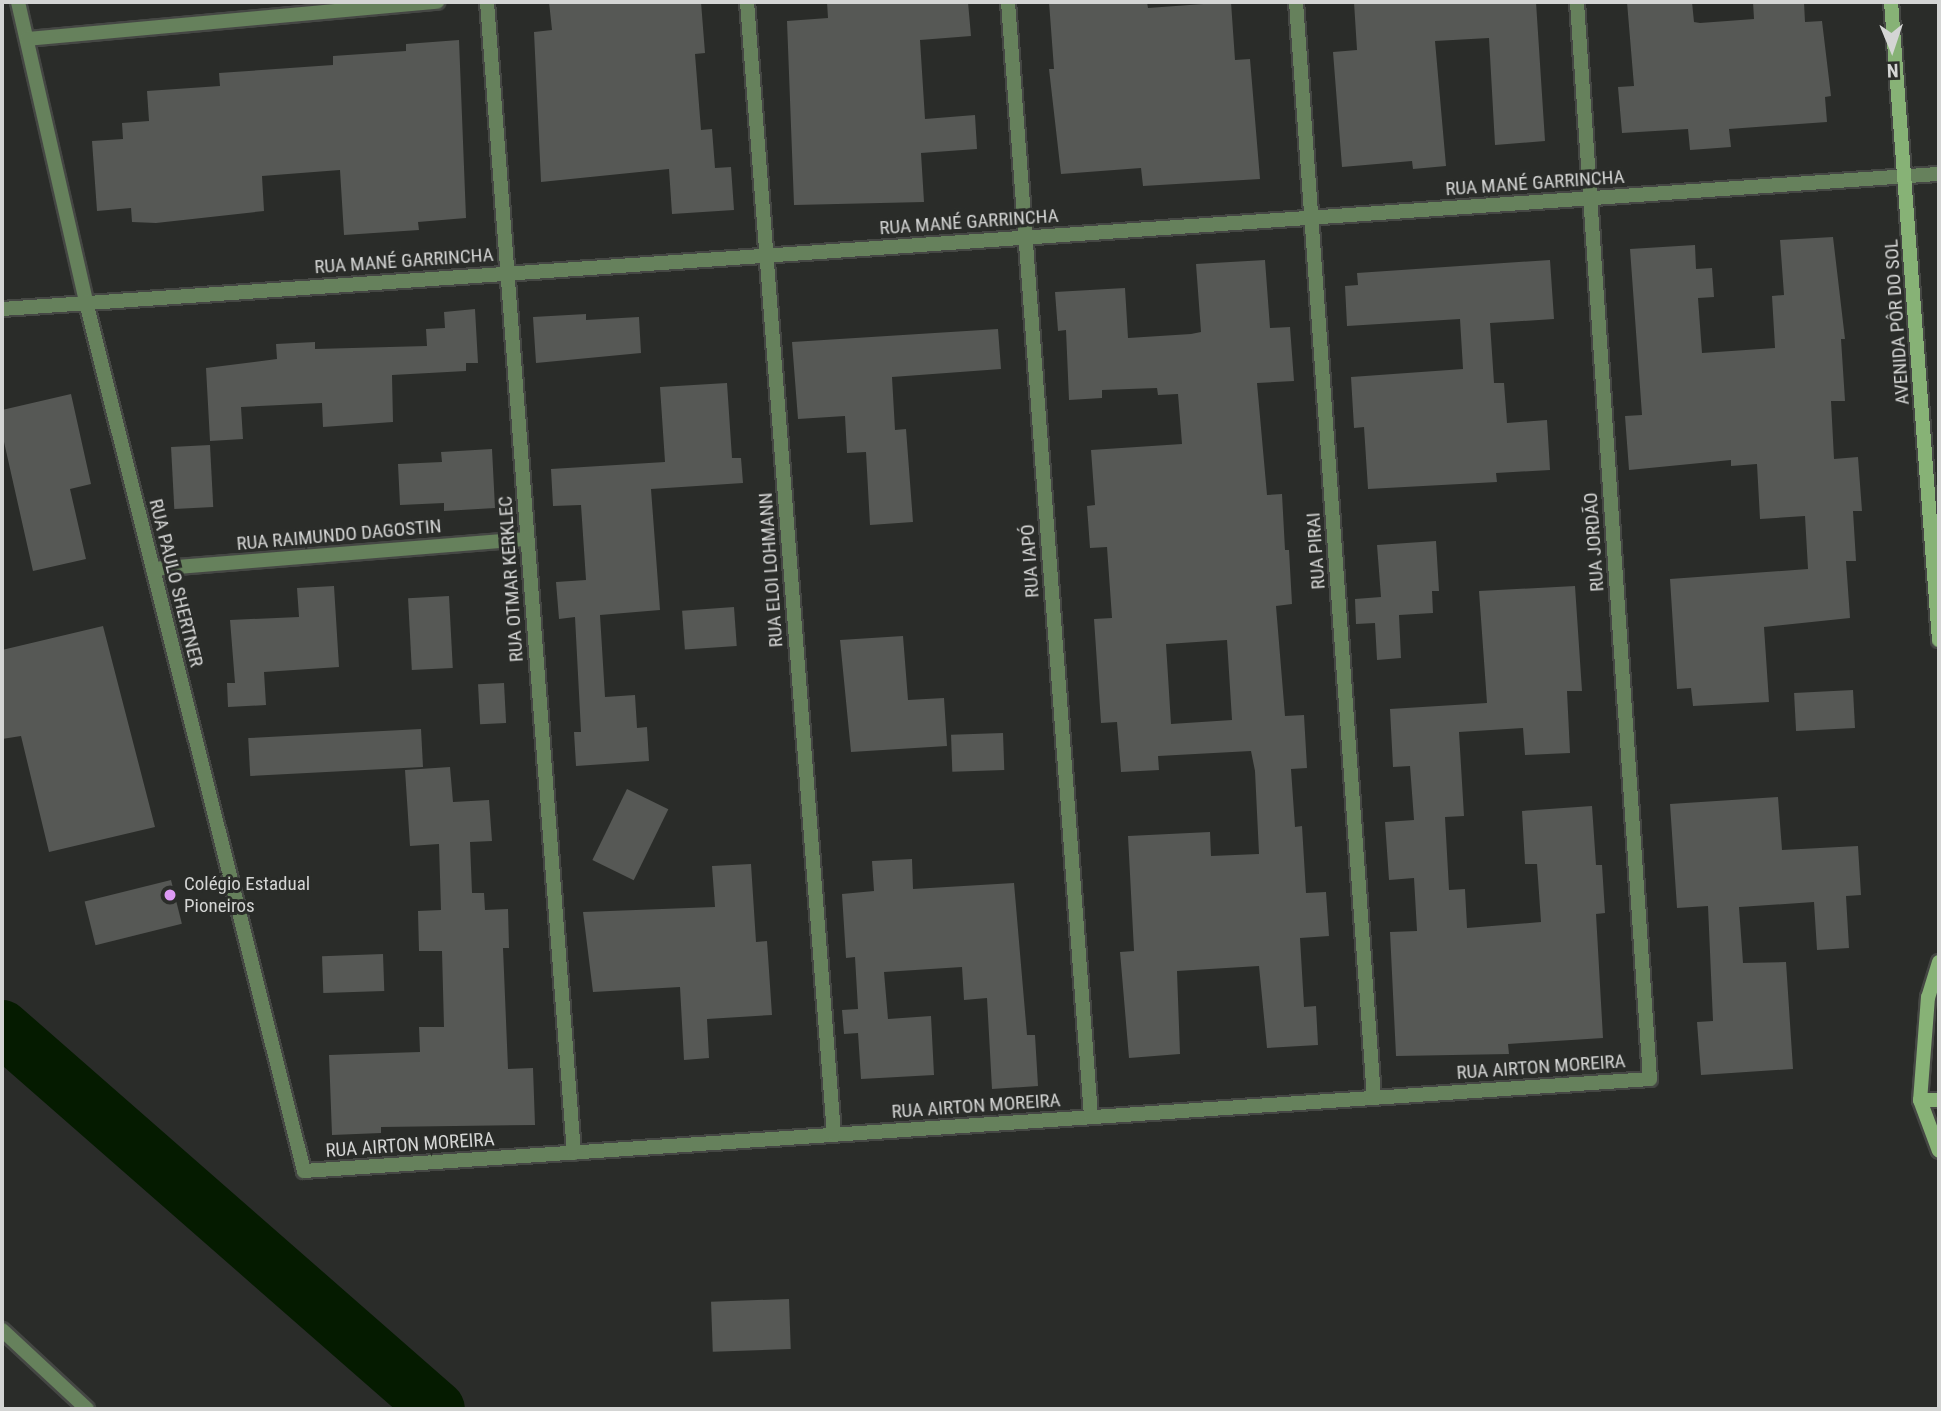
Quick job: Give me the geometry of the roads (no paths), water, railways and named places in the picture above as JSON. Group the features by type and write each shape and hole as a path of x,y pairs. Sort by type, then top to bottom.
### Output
{"street":[{"name":"RUA PAULO SHERTNER","path":"18,2 86,302 304,1171"},
{"path":"27,38 437,2"},
{"name":"RUA OTMAR KERKLEC","path":"487,2 574,1153"},
{"name":"RUA ELOI LOHMANN","path":"747,2 834,1135"},
{"name":"RUA IAPÓ","path":"1007,2 1091,1117"},
{"name":"RUA PIRAI","path":"1296,2 1374,1098"},
{"name":"RUA JORDÃO","path":"1577,2 1650,1079"},
{"name":"AVENIDA PÔR DO SOL","path":"1891,2 1939,640"},
{"name":"RUA MANÉ GARRINCHA","path":"2,309 1939,173"},
{"name":"RUA RAIMUNDO DAGOSTIN","path":"153,569 527,539"},
{"path":"1939,962 1928,997 1920,1100 1939,1151"},
{"name":"RUA AIRTON MOREIRA","path":"304,1171 1650,1079"},
{"path":"1920,1100 1939,1100"},
{"path":"2,1329 87,1409"}],"waterway":[{"path":"2,1028 437,1409"}],"place":[{"name":"Colégio Estadual Pioneiros","path":"170,895"}]}
